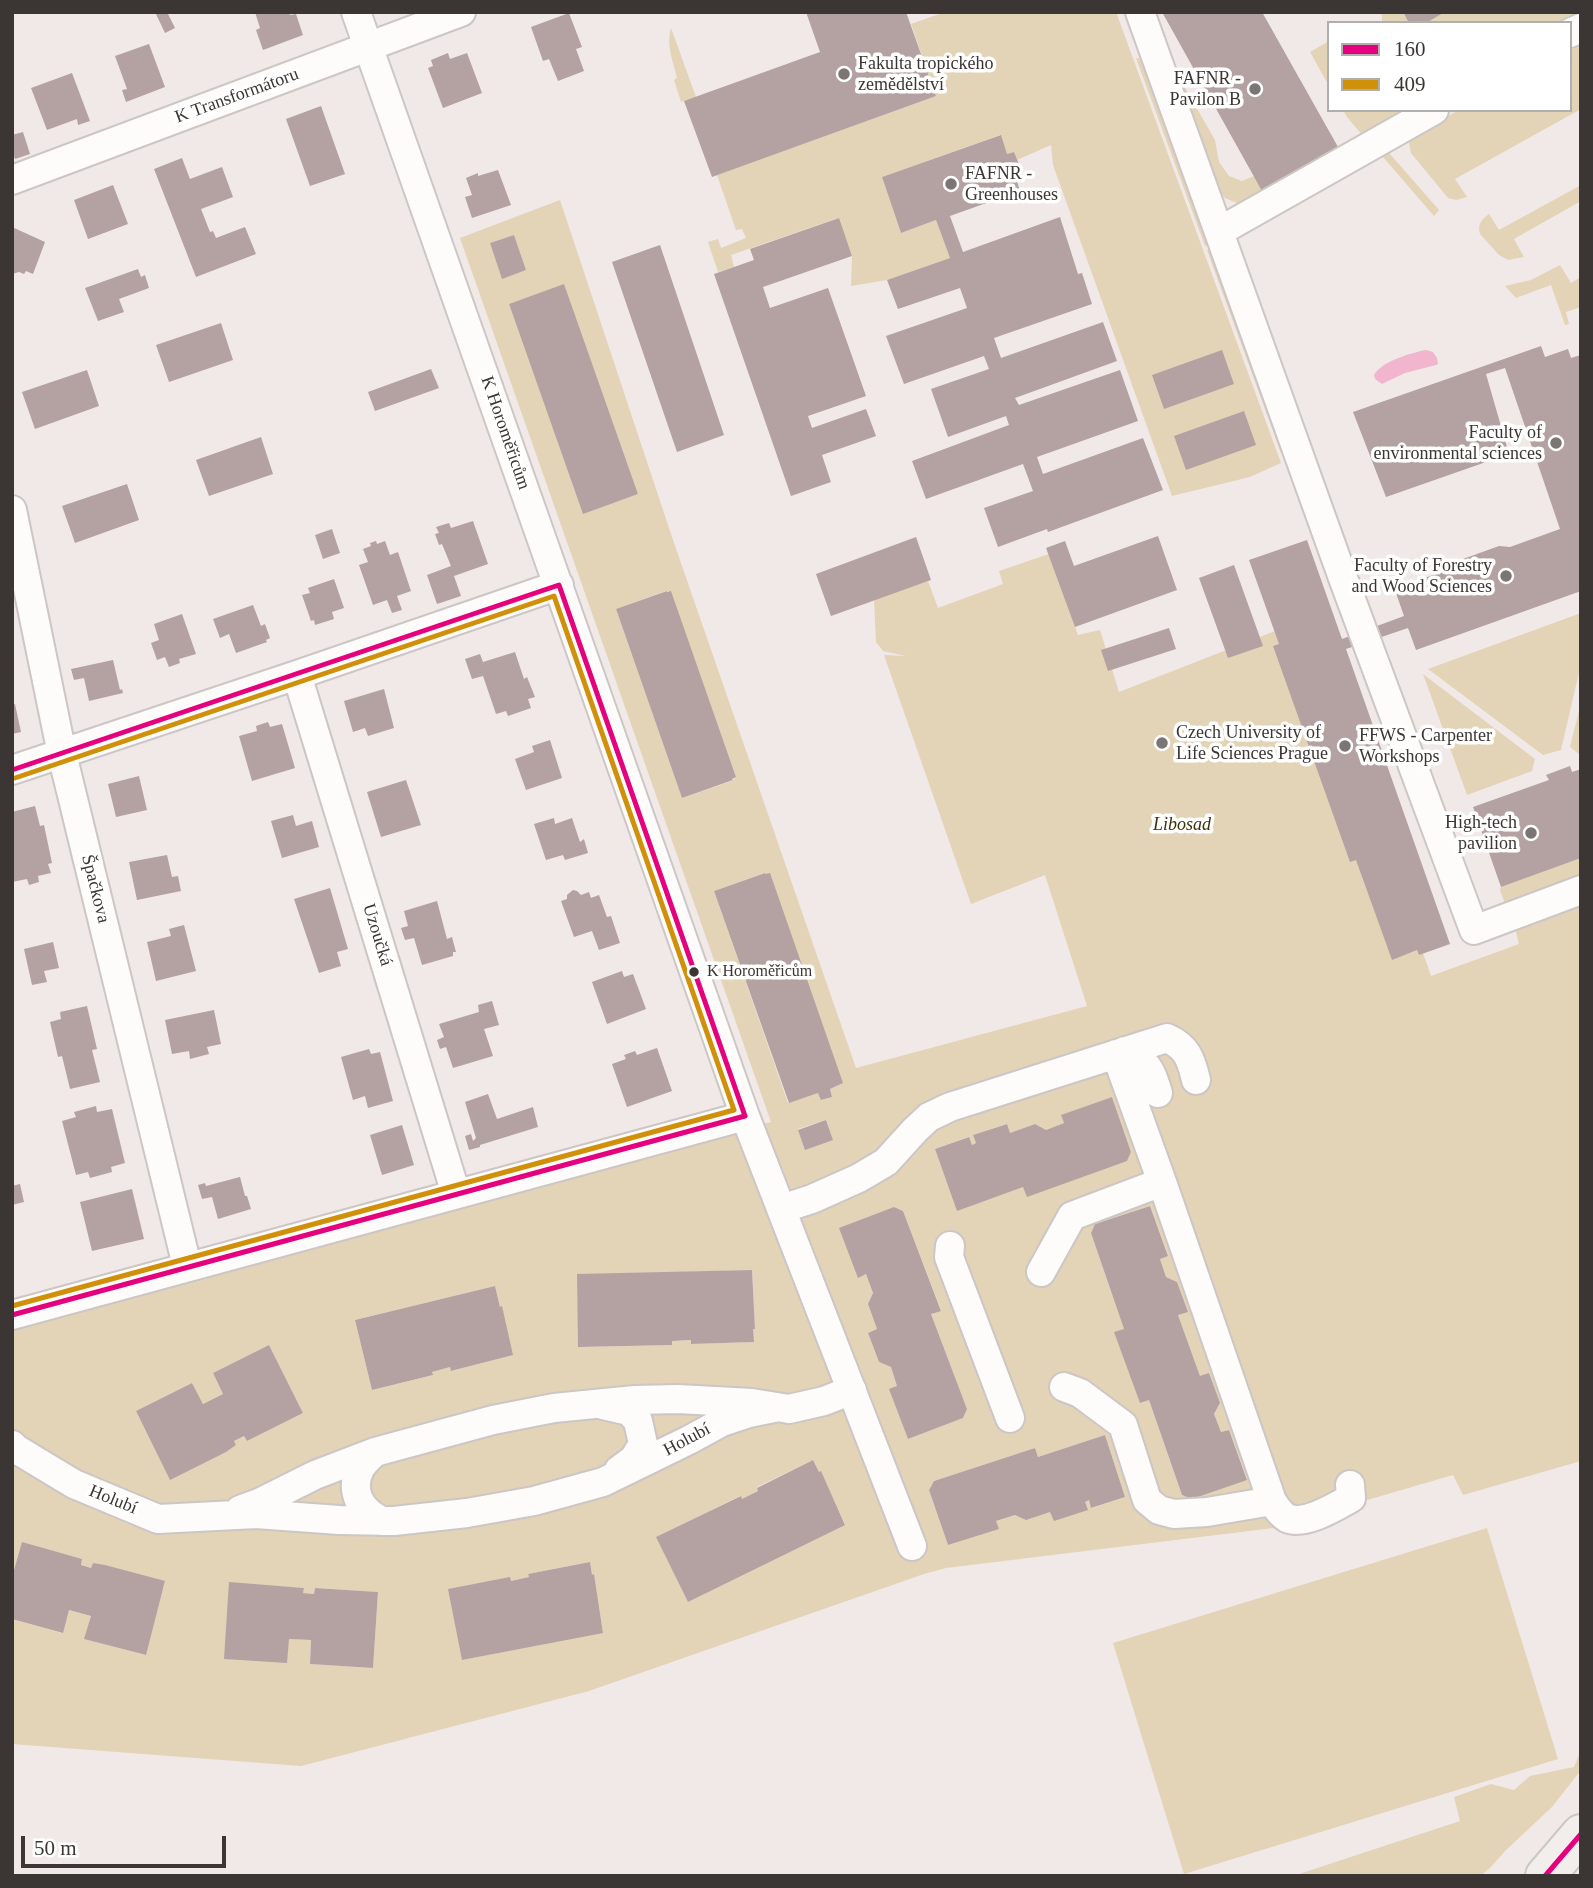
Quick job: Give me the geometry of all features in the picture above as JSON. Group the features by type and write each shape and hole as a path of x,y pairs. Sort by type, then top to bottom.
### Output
{"street":[{"name":"K Horoměřicům","path":"356,12 745,1116 912,1546"},
{"name":"K Transformátoru","path":"12,180 461,12"},
{"path":"1140,12 1337,560 1474,930 1581,890"},
{"path":"1220,231 1430,112"},
{"name":"Špačkova","path":"12,510 62,754 187,1266"},
{"path":"12,770 559,585"},
{"name":"Uzoučká","path":"298,675 456,1194"},
{"path":"782,1209 812,1199 886,1163 929,1117 950,1107 1167,1038 1180,1044 1192,1062 1196,1080"},
{"path":"1121,1053 1144,1061 1152,1074 1158,1093"},
{"path":"1121,1053 1162,1182 1272,1501 1289,1520 1307,1519 1351,1498 1350,1485"},
{"path":"12,1315 745,1116"},
{"path":"1041,1272 1072,1216 1162,1182"},
{"path":"950,1246 949,1257 1010,1418"},
{"path":"1064,1387 1080,1393 1123,1424 1147,1500 1159,1510 1174,1514 1207,1512 1272,1501"},
{"name":"Holubí","path":"224,1515 259,1503 315,1475 375,1452 494,1420 554,1408 635,1400 678,1399 752,1403 789,1409 852,1390"},
{"name":"Holubí","path":"596,1404 629,1411 638,1421 643,1444 634,1459 603,1482"},
{"name":"Holubí","path":"12,1445 74,1484 158,1519 256,1514 339,1520 412,1520 520,1503 603,1482 722,1422 775,1408"},
{"path":"375,1452 360,1467 355,1484 360,1505 369,1515 382,1521"},
{"path":"1545,1876 1581,1834"}],"green space":[{"path":"945,12 1116,12 1281,463 1250,477 1172,496 1053,165 1051,145 1017,160 1014,152 1007,154 1000,135 882,177 901,233 936,220 950,258 887,280 851,286 852,256 838,218 731,255 734,267 718,272 708,242 718,239 721,248 746,238 742,229 736,230 717,175 936,96 911,24"},
{"path":"1403,12 1408,21 1382,21 1382,15 1379,13"},
{"path":"1445,12 1581,12 1569,21 1429,21"},
{"path":"671,28 696,97 681,102 674,80 677,78 670,47"},
{"path":"1327,42 1327,82 1310,52"},
{"path":"1160,44 1215,140 1219,162 1229,176 1242,181 1254,176 1283,179 1286,185 1239,204 1225,198 1215,187"},
{"path":"1581,44 1581,109 1455,179 1467,197 1456,200 1448,198 1411,153 1409,143 1412,136 1455,112 1572,112 1572,49"},
{"path":"1136,58 1146,59 1213,243 1205,246"},
{"path":"1344,112 1405,112 1363,136"},
{"path":"1382,153 1390,154 1439,210 1434,216 1383,157"},
{"path":"1581,185 1581,201 1514,239 1524,257 1508,260 1499,255 1480,234 1481,222 1489,214 1499,230"},
{"name":"Libosad","path":"560,200 673,540 856,1068 1087,1006 1045,875 971,904 884,655 906,656 883,651 876,642 874,600 928,581 938,608 1003,584 999,571 1049,554 1078,635 1100,630 1119,692 1275,631 1392,959 1417,950 1419,955 1423,953 1431,976 1519,944 1515,928 1581,905 1581,1461 1463,1495 1453,1475 1282,1527 946,1568 589,1691 301,1766 12,1744 12,1619 62,1633 69,1610 91,1616 85,1639 145,1655 165,1582 93,1563 91,1568 81,1565 82,1559 22,1543 12,1577 12,1330 771,1122 460,238","holes":["514,235 526,270 502,278 490,243","564,285 638,494 583,513 509,304","666,591 671,592 736,777 732,781 682,798 616,609","764,873 839,1084 830,1089 832,1097 822,1100 818,1093 788,1103 714,891","1112,1097 1131,1152 1127,1161 1023,1187 957,1210 935,1149 968,1137 972,1145 976,1143 973,1135 1006,1124 1010,1133 1035,1124 1046,1130 1064,1123 1062,1115","826,1120 833,1140 798,1130 798,1129","1150,1206 1168,1255 1160,1259 1166,1277 1177,1282 1187,1311 1178,1315 1200,1376 1220,1403 1214,1414 1221,1432 1229,1430 1247,1479 1192,1499 1182,1495 1149,1400 1140,1402 1115,1333 1124,1329 1091,1233 1095,1224","894,1207 903,1211 941,1310 931,1314 967,1409 963,1418 908,1439 890,1390 897,1386 891,1367 879,1362 868,1333 877,1329 868,1304 873,1293 866,1274 859,1277","752,1270 755,1328 753,1342 691,1344 691,1340 672,1341 672,1345 579,1347 577,1275","495,1286 512,1355 452,1371 450,1367 432,1372 433,1375 372,1390 355,1320","269,1345 303,1413 247,1441 244,1436 234,1441 236,1445 170,1479 136,1411 192,1383 203,1404 223,1394 213,1373","1105,1435 1125,1497 1092,1508 1089,1500 1050,1512 1015,1515 996,1521 998,1529 948,1545 929,1490 934,1481 1035,1448 1038,1457","813,1460 845,1524 688,1602 657,1537 740,1496 742,1499 758,1491 757,1487","590,1562 603,1632 462,1660 511,1581 529,1577 528,1574","229,1583 304,1588 303,1593 314,1594 315,1588 378,1592 373,1668 310,1664 311,1640 289,1639"]},
{"path":"1214,248 1283,449 1281,453 1207,250"},
{"path":"1560,265 1571,283 1581,277 1581,307 1566,312 1569,324 1565,325 1551,285 1516,298 1505,286 1531,280"},
{"path":"1581,613 1581,664 1561,750 1543,755 1428,669"},
{"path":"1423,674 1535,759 1532,771 1467,795"},
{"path":"1581,703 1581,754 1579,754 1570,747"},
{"path":"1581,858 1581,885 1508,912 1501,887"},
{"path":"1487,1528 1558,1759 1184,1874 1113,1643"},
{"path":"1581,1750 1581,1770 1552,1807 1480,1876 1293,1876 1460,1821 1454,1797 1491,1784 1514,1790 1530,1776 1574,1767"}],"shaded area":[{"path":"1426,350 1433,352 1438,364 1405,373 1382,384 1375,379 1374,375 1378,370 1390,362"}],"building":[{"path":"155,12 167,12 175,28 165,33"},
{"path":"255,12 296,14 303,35 263,50 256,30 260,28"},
{"name":"Fakulta tropického zemědělství","path":"806,12 906,12 936,96 712,177 684,101 820,52"},
{"name":"FAFNR - Pavilon B","path":"1162,12 1262,12 1338,147 1262,191"},
{"path":"1403,12 1445,12 1429,21 1408,21"},
{"path":"569,13 582,47 576,49 584,71 558,81 549,59 543,61 531,27"},
{"path":"149,44 165,87 126,102 122,90 127,89 115,56"},
{"path":"448,53 450,59 467,53 482,93 443,108 428,68 433,66 431,60"},
{"path":"72,73 90,121 78,125 77,119 47,130 31,88"},
{"path":"321,106 345,174 310,186 286,119"},
{"path":"23,132 30,154 15,159 12,135"},
{"path":"1001,135 1007,154 1014,152 1021,169 1014,171 1020,191 950,216 963,252 1060,217 1078,274 1082,273 1092,304 994,338 1001,358 1103,322 1117,361 1015,398 1019,405 1120,370 1138,421 1037,457 1043,474 1143,438 1163,490 1048,532 1047,529 998,547 984,508 1033,491 1023,464 926,499 912,461 1009,425 1006,416 948,437 931,389 989,369 984,356 904,384 886,336 967,308 960,288 898,309 887,280 950,258 936,220 901,233 882,177"},
{"path":"182,158 190,179 222,167 233,197 201,209 210,232 213,231 216,238 245,227 256,254 196,277 154,169"},
{"path":"498,170 511,205 472,218 465,197 472,195 466,178"},
{"path":"113,185 128,224 88,239 74,200"},
{"path":"839,218 852,256 763,287 770,308 828,288 866,396 808,416 812,428 866,409 876,436 822,455 831,482 791,496 714,274 754,260 750,249"},
{"path":"12,227 45,242 33,274 26,271 24,274 12,274"},
{"path":"514,235 526,270 502,279 490,243"},
{"path":"660,245 724,435 677,452 612,262"},
{"path":"138,269 141,277 145,275 149,288 119,299 124,312 98,321 85,288"},
{"path":"564,284 638,494 583,514 509,304"},
{"path":"221,323 233,360 169,382 156,345"},
{"path":"1541,346 1545,357 1568,349 1571,358 1581,355 1581,591 1416,650 1408,628 1346,649 1450,944 1419,955 1417,950 1392,960 1356,860 1350,862 1273,646 1279,644 1249,560 1307,540 1342,639 1404,616 1396,593 1418,585 1416,581 1445,571 1452,563 1499,546 1510,547 1560,529 1505,368 1486,374 1509,454 1386,497 1353,412"},
{"path":"1222,350 1234,384 1164,409 1152,375"},
{"path":"431,369 439,388 375,411 368,392"},
{"path":"87,370 99,406 35,429 22,392"},
{"path":"1244,411 1256,445 1186,470 1174,436"},
{"path":"261,437 273,474 209,496 196,460"},
{"path":"127,484 139,520 75,543 62,506"},
{"path":"473,521 488,564 454,576 461,596 437,604 427,575 451,566 442,544 439,545 435,534 439,533 436,527 449,523 451,528"},
{"path":"332,529 340,553 323,559 315,535"},
{"path":"1158,536 1177,590 1075,627 1046,548 1065,541 1074,566"},
{"path":"916,537 931,580 831,616 816,574"},
{"path":"376,541 377,544 385,541 390,555 398,552 411,591 397,596 402,610 392,613 387,600 373,605 359,565 368,562 363,549"},
{"path":"1234,565 1263,646 1228,658 1199,578"},
{"path":"334,579 344,608 332,612 334,619 315,625 302,595 310,593 308,588"},
{"path":"671,591 736,777 682,798 616,609"},
{"path":"253,605 261,626 265,624 270,638 267,642 236,653 229,634 220,638 213,619"},
{"path":"182,614 196,654 179,659 180,663 169,667 165,657 157,660 151,643 159,640 154,624"},
{"path":"1169,628 1176,649 1108,671 1101,650"},
{"path":"515,652 524,679 527,677 535,697 528,699 531,708 508,716 506,711 496,714 483,676 472,679 465,659 480,654 483,662"},
{"path":"113,660 123,693 89,701 84,678 74,680 71,669"},
{"path":"384,689 394,728 368,736 365,728 353,732 344,701"},
{"path":"15,704 21,732 12,734 12,705"},
{"path":"268,722 270,727 282,724 295,768 252,781 239,736 257,731 256,726"},
{"path":"550,740 562,778 526,790 515,759 534,752 532,746"},
{"name":"High-tech pavilion","path":"1570,766 1572,772 1581,769 1581,858 1501,887 1473,807 1549,780 1546,775"},
{"path":"139,776 147,810 116,817 108,784"},
{"path":"406,780 421,825 381,837 367,792"},
{"path":"35,806 40,826 44,825 52,863 48,864 51,873 38,876 39,882 29,885 27,879 12,882 12,812"},
{"path":"293,815 296,826 312,821 319,847 282,858 271,821"},
{"path":"554,818 555,824 572,818 580,842 584,839 588,853 565,860 563,855 546,860 534,824"},
{"path":"167,855 172,877 178,876 181,891 137,900 129,862"},
{"path":"770,873 843,1083 830,1089 832,1097 821,1100 818,1093 789,1103 714,891"},
{"path":"330,888 348,949 337,952 341,966 319,973 294,899"},
{"path":"573,890 581,895 589,892 591,898 599,895 607,917 611,916 620,943 599,950 592,931 574,937 561,901 567,899 567,895"},
{"path":"437,901 447,939 452,937 456,952 453,952 453,956 422,965 414,938 405,940 401,928 408,926 404,911"},
{"path":"184,925 196,971 156,981 147,942 171,936 169,929"},
{"path":"53,942 59,968 44,971 47,982 32,985 24,949"},
{"path":"622,971 624,977 633,974 646,1009 607,1024 592,982"},
{"path":"492,1001 499,1025 484,1029 493,1056 453,1068 446,1047 440,1049 437,1040 444,1037 439,1024 479,1012 478,1005"},
{"path":"87,1006 97,1049 92,1050 100,1082 70,1089 62,1056 58,1057 50,1022 61,1019 60,1012"},
{"path":"214,1010 221,1044 207,1047 209,1054 190,1059 189,1051 172,1054 165,1020"},
{"path":"657,1048 672,1091 627,1107 612,1064 626,1059 624,1055 635,1051 637,1055"},
{"path":"369,1049 371,1054 380,1052 393,1101 368,1108 365,1096 353,1100 341,1057"},
{"path":"488,1094 497,1119 533,1107 538,1127 469,1150 465,1136 471,1134 473,1141 476,1138 465,1102"},
{"path":"1112,1097 1131,1152 1127,1161 1027,1197 1023,1187 957,1211 935,1149 969,1137 972,1145 976,1143 973,1135 1007,1124 1010,1133 1035,1124 1046,1130 1064,1123 1061,1115"},
{"path":"96,1106 97,1112 112,1109 125,1163 111,1167 112,1172 90,1178 88,1172 76,1175 62,1121 76,1117 74,1112"},
{"path":"826,1120 833,1140 805,1150 798,1130"},
{"path":"402,1125 414,1165 382,1175 370,1135"},
{"path":"240,1177 251,1209 218,1219 212,1197 202,1199 198,1185 205,1183 206,1186"},
{"path":"20,1184 24,1202 12,1205 12,1186"},
{"path":"132,1189 144,1239 92,1251 80,1202"},
{"path":"1150,1206 1168,1256 1160,1259 1166,1277 1177,1282 1188,1312 1178,1315 1200,1376 1209,1373 1220,1403 1214,1414 1221,1432 1229,1430 1247,1480 1192,1499 1182,1495 1149,1400 1140,1403 1114,1332 1124,1329 1091,1233 1095,1224"},
{"path":"894,1207 903,1211 941,1311 931,1314 967,1409 963,1418 908,1439 889,1389 897,1386 891,1367 879,1362 868,1333 877,1329 868,1304 873,1293 866,1274 858,1278 839,1228"},
{"path":"752,1270 754,1342 691,1344 691,1340 672,1341 672,1345 578,1347 577,1274"},
{"path":"495,1286 513,1355 451,1371 450,1367 432,1372 433,1375 372,1390 355,1320"},
{"path":"269,1345 303,1413 247,1441 244,1436 234,1441 236,1445 226,1452 170,1480 136,1411 192,1383 203,1404 223,1394 213,1373"},
{"path":"1105,1435 1125,1497 1091,1508 1089,1500 1085,1502 1088,1510 1054,1521 1050,1512 1026,1520 1015,1515 996,1521 999,1529 948,1545 929,1490 934,1481 1035,1448 1038,1457"},
{"path":"813,1460 819,1472 821,1471 845,1525 688,1602 656,1537 741,1496 742,1499 758,1491 757,1488"},
{"path":"22,1542 82,1559 81,1565 91,1568 93,1563 105,1565 165,1581 146,1655 84,1639 91,1616 69,1610 63,1633 12,1619 12,1577"},
{"path":"590,1562 603,1633 462,1660 448,1589 510,1577 511,1581 529,1577 528,1574"},
{"path":"229,1582 304,1588 303,1593 314,1594 315,1588 378,1592 373,1668 310,1664 311,1640 289,1639 287,1663 224,1659"}],"transit line":[{"name":"160","path":"559,585 745,1116"},
{"name":"160","path":"12,770 559,585"},
{"name":"409","path":"12,1306 734,1110 554,596 15,778"},
{"name":"160","path":"12,1315 745,1116"},
{"name":"160","path":"1545,1876 1581,1834"}],"place":[{"name":"Fakulta tropického zemědělství","path":"844,74"},
{"name":"FAFNR - Pavilon B","path":"1255,89"},
{"name":"FAFNR - Greenhouses","path":"951,184"},
{"name":"Faculty of environmental sciences","path":"1556,443"},
{"name":"Faculty of Forestry and Wood Sciences","path":"1506,576"},
{"name":"Czech University of Life Sciences Prague","path":"1162,743"},
{"name":"FFWS - Carpenter Workshops","path":"1345,746"},
{"name":"High-tech pavilion","path":"1531,833"},
{"name":"K Horoměřicům","path":"694,972"}]}
